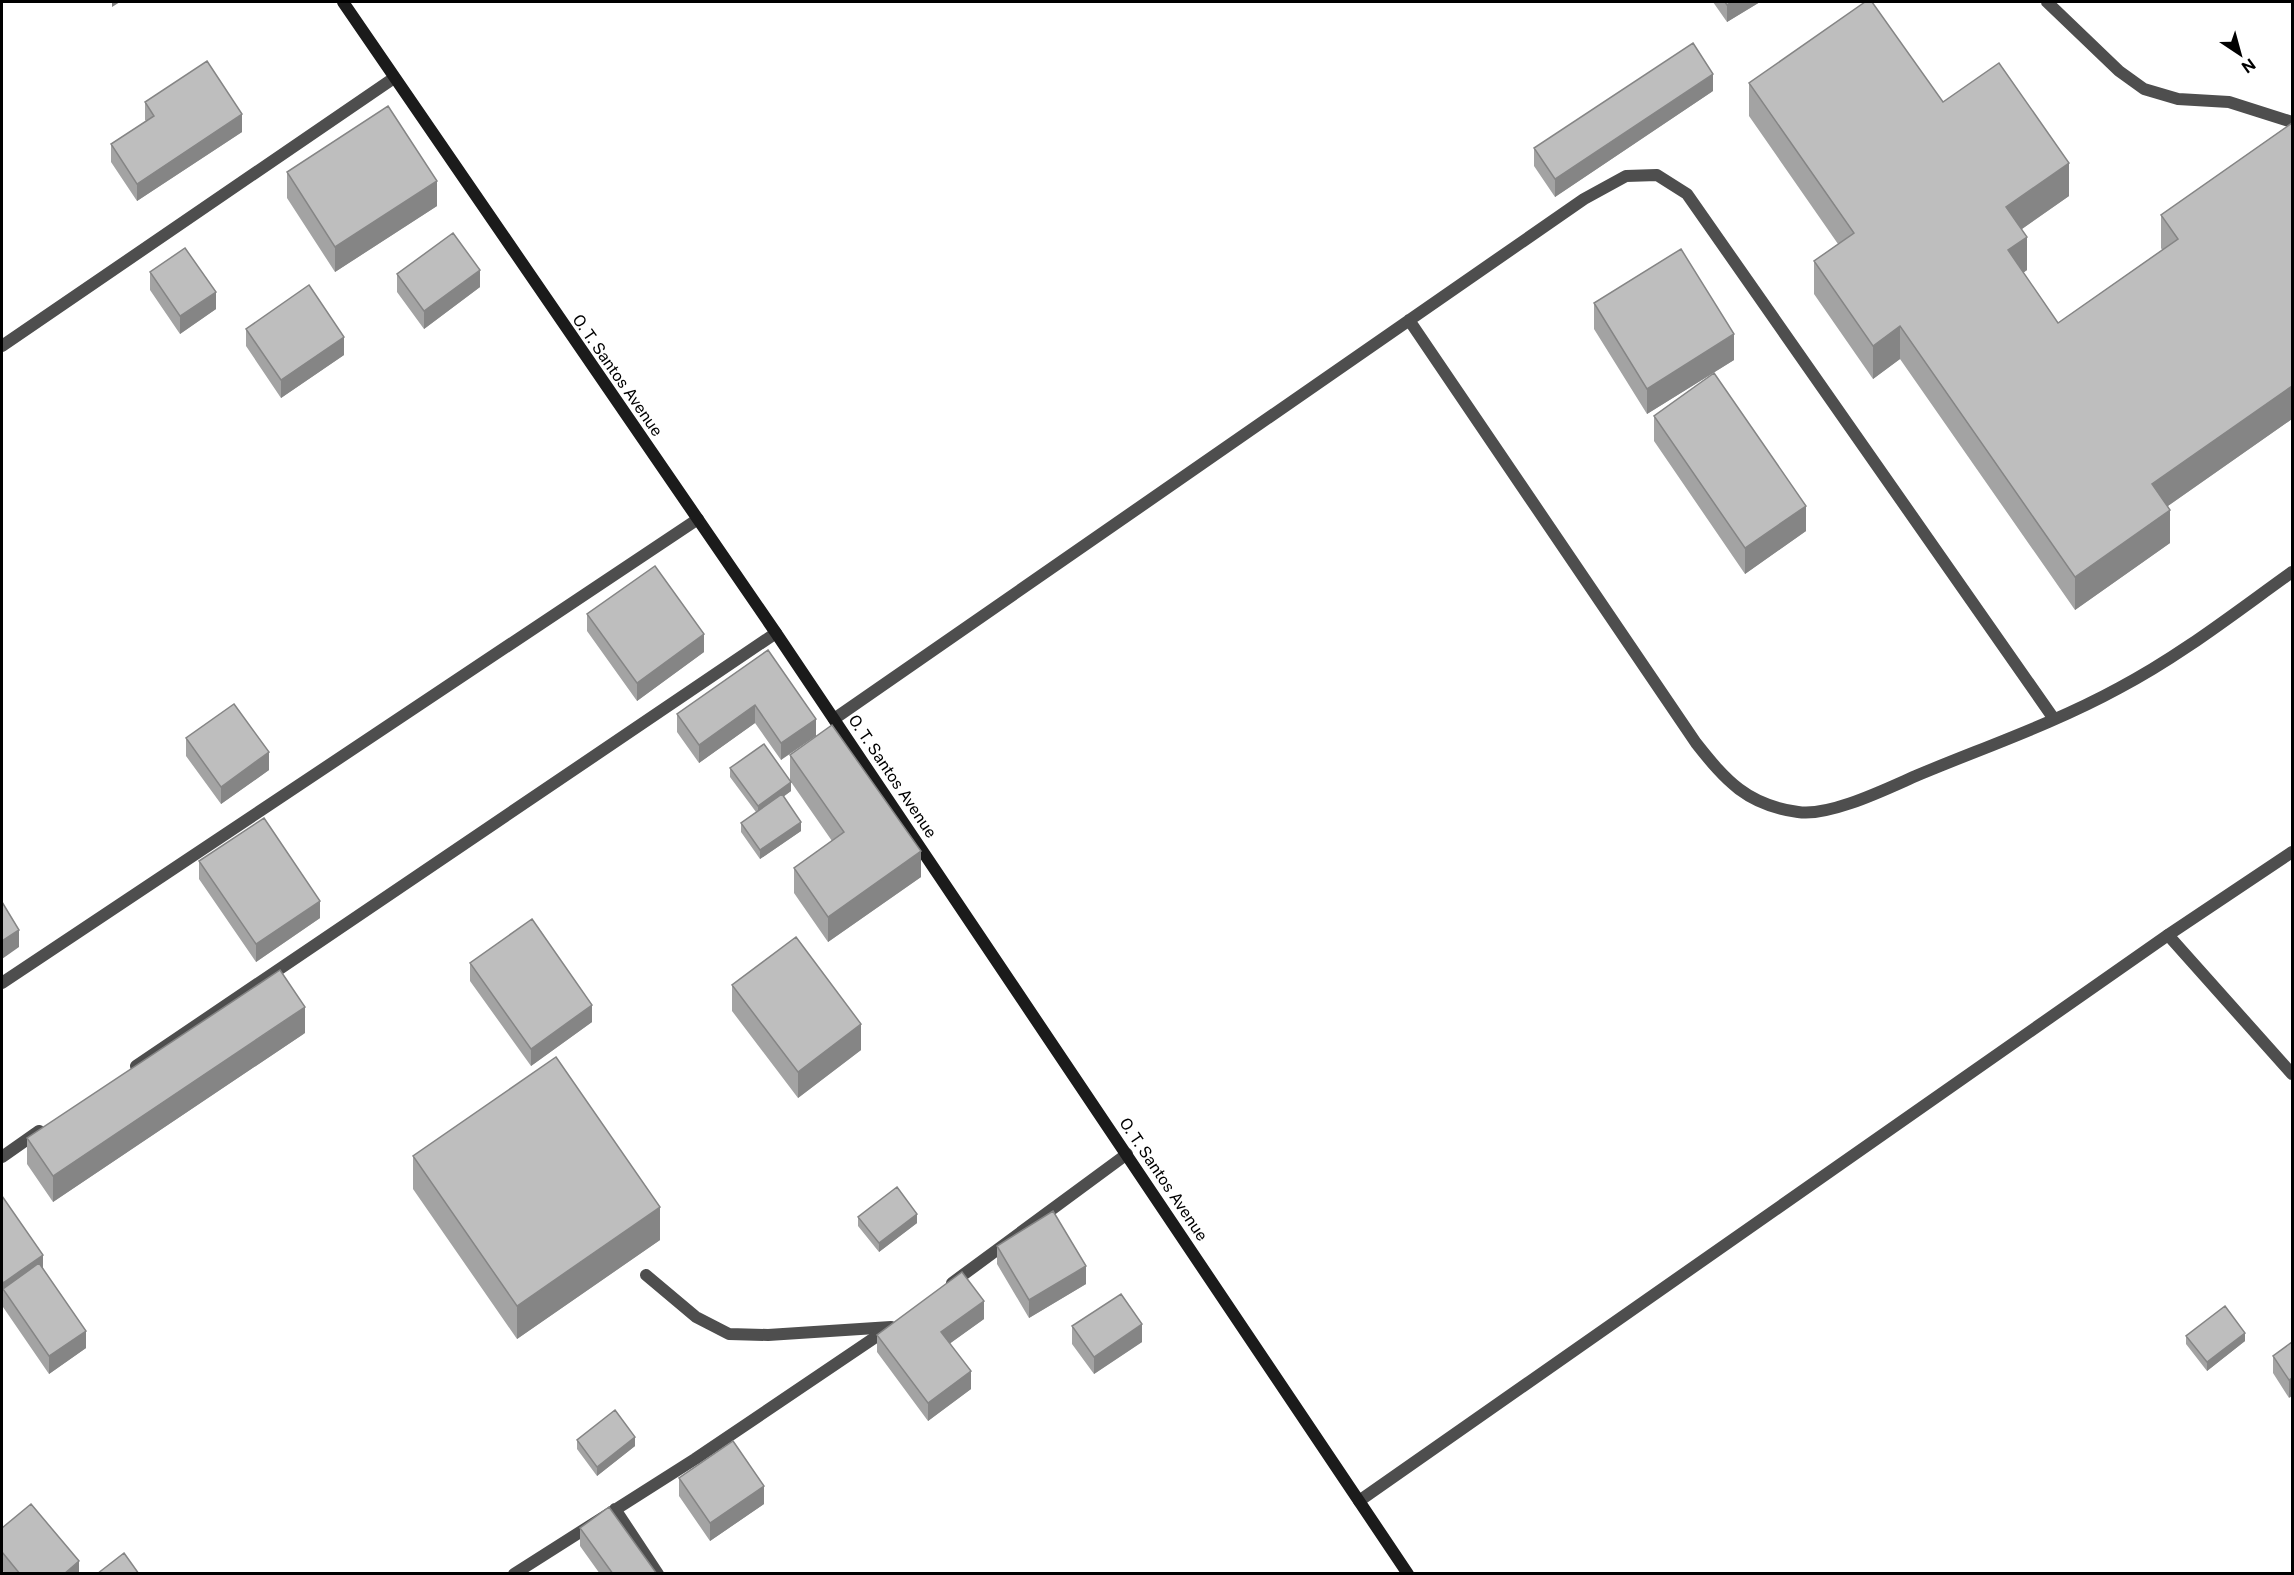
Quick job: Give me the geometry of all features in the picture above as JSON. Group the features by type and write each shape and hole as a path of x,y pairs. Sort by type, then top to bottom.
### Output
{"street":[{"name":"O. T. Santos Avenue","path":"343,2 776,633 1408,1574"},
{"path":"2047,2 2118,71 2144,89 2178,99 2229,102 2292,122"},
{"path":"2,346 394,78"},
{"path":"834,719 1584,199 1626,176 1657,175 1687,194 2054,719"},
{"path":"1409,320 1696,743 1724,779 1761,803 1800,813 1844,805 2054,719 2128,682 2292,572"},
{"path":"2,983 698,519"},
{"path":"121,1076 776,633"},
{"path":"1359,1501 2168,934 2292,852"},
{"path":"2168,934 2292,1074"},
{"path":"2,1157 51,1123"},
{"path":"938,1292 1127,1154"},
{"path":"514,1574 896,1323 768,1335 729,1334 696,1317 646,1275"},
{"path":"615,1509 658,1574"}],"building":[{"path":"1865,2 1872,2 1943,102 1999,63 2069,163 2006,207 2027,237 2008,250 2058,323 2178,239 2161,215 2292,123 2292,386 2152,484 2170,510 2075,577 1900,326 1873,346 1814,261 1854,233 1749,83"},
{"path":"1693,43 1713,74 1555,179 1534,148"},
{"path":"207,61 242,114 137,184 111,144 154,116 145,102"},
{"path":"388,106 437,181 335,247 287,172"},
{"path":"453,233 480,270 424,311 397,274"},
{"path":"185,248 216,292 180,316 150,272"},
{"path":"1681,249 1734,334 1647,389 1594,303"},
{"path":"309,285 344,337 281,380 246,329"},
{"path":"1714,373 1806,506 1745,548 1654,416"},
{"path":"655,566 704,634 637,683 587,614"},
{"path":"768,650 816,719 781,743 755,705 699,745 677,714"},
{"path":"234,704 269,752 221,787 186,738"},
{"path":"832,725 921,851 828,917 794,868 844,832 790,755"},
{"path":"764,744 791,782 758,806 730,768"},
{"path":"782,794 801,822 760,850 741,823"},
{"path":"264,818 320,901 256,944 199,861"},
{"path":"2,902 19,930 2,941"},
{"path":"532,919 592,1005 531,1049 470,963"},
{"path":"796,937 861,1024 798,1072 732,985"},
{"path":"280,970 305,1007 53,1176 27,1138"},
{"path":"556,1057 660,1207 517,1306 413,1156"},
{"path":"897,1187 917,1214 879,1243 858,1217"},
{"path":"2,1196 43,1255 3,1283 2,1280"},
{"path":"1053,1211 1086,1266 1029,1300 997,1246"},
{"path":"39,1263 86,1331 49,1356 3,1289"},
{"path":"962,1272 984,1301 941,1332 971,1371 928,1403 877,1335"},
{"path":"1121,1294 1142,1324 1094,1357 1072,1326"},
{"path":"2225,1306 2245,1333 2207,1362 2186,1336"},
{"path":"2292,1342 2292,1378 2289,1380 2273,1356"},
{"path":"615,1410 635,1437 597,1467 577,1440"},
{"path":"733,1441 764,1486 710,1523 679,1478"},
{"path":"31,1504 79,1561 64,1574 20,1574 2,1552 2,1528"},
{"path":"609,1507 657,1574 613,1574 580,1528"},
{"path":"124,1553 139,1574 97,1574"}]}
